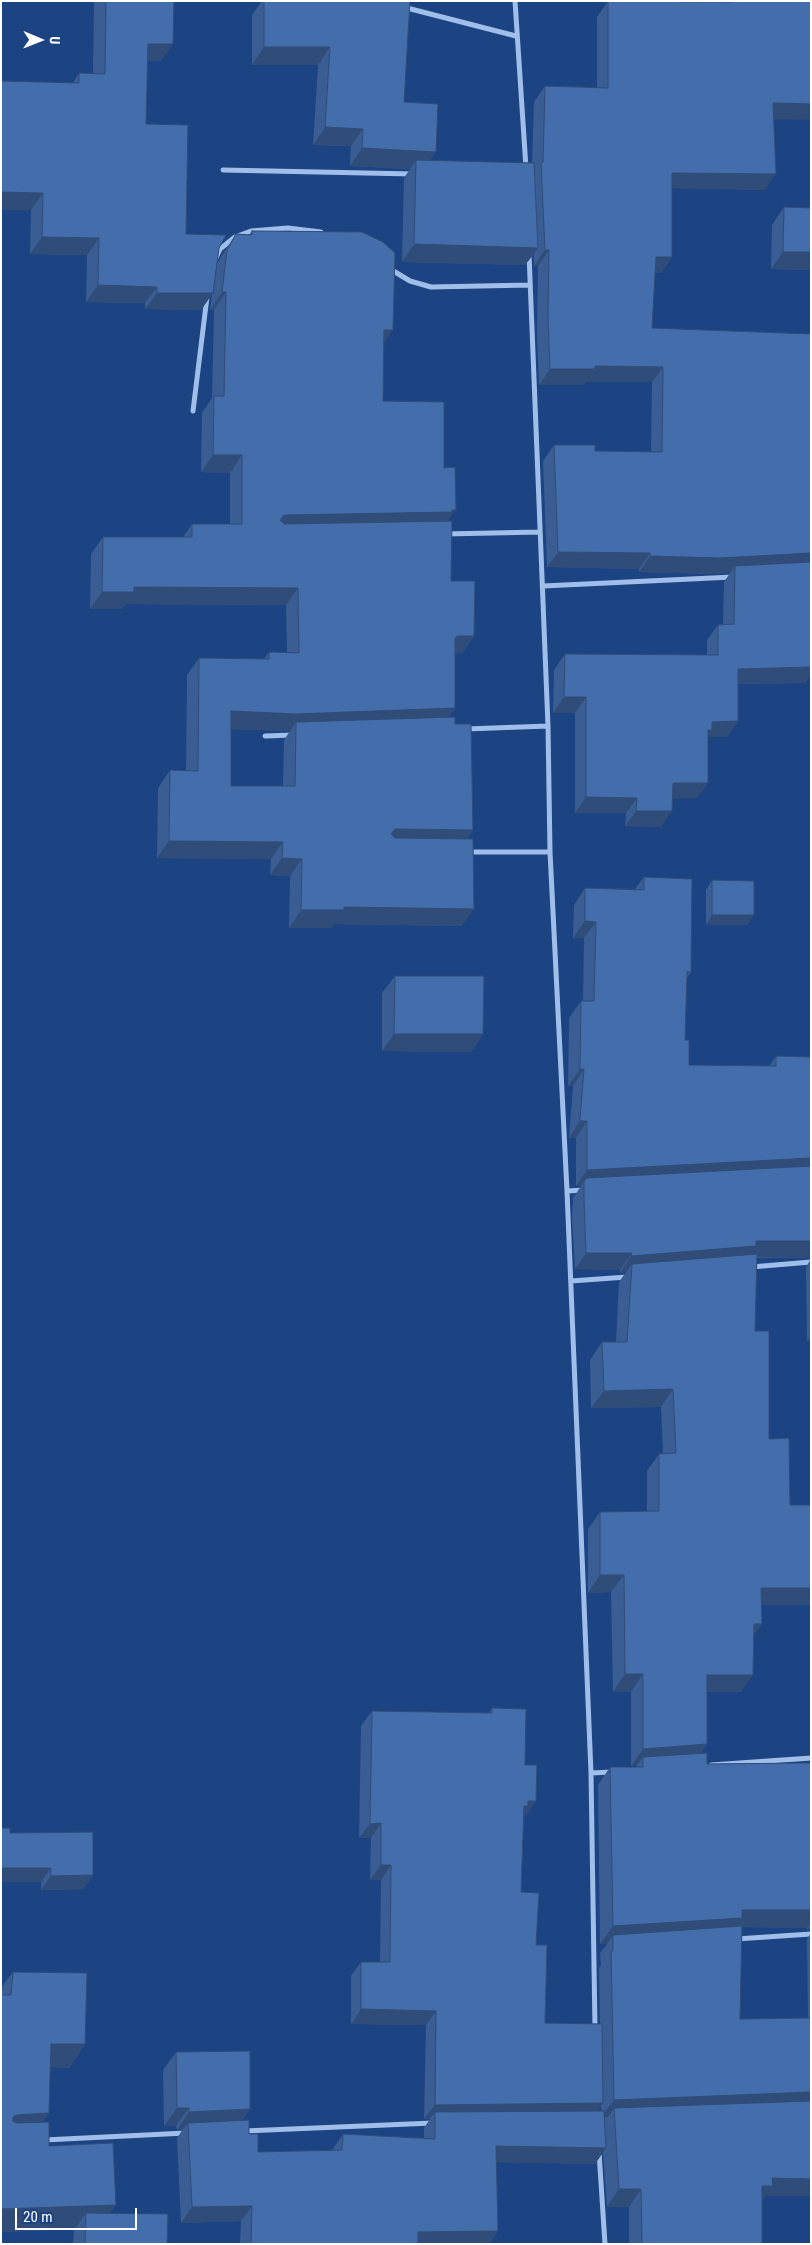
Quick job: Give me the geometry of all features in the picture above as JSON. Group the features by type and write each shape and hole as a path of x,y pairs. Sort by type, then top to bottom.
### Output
{"street":[{"path":"515,1 526,176"},
{"path":"393,4 516,36"},
{"path":"223,170 418,174"},
{"path":"211,266 220,250 235,237 251,231 288,228 325,233"},
{"path":"529,245 548,726 550,852 571,1282 590,1773 596,2036"},
{"path":"386,266 410,281 431,286 530,285"},
{"path":"193,410 208,295"},
{"path":"440,534 540,532"},
{"path":"543,586 742,577"},
{"path":"460,729 548,726"},
{"path":"265,736 304,734"},
{"path":"462,852 550,852"},
{"path":"567,1191 586,1190"},
{"path":"740,1268 811,1262"},
{"path":"571,1282 630,1276"},
{"path":"705,1765 811,1758"},
{"path":"590,1773 619,1771"},
{"path":"732,1940 811,1934"},
{"path":"594,1949 604,1948"},
{"path":"240,2131 439,2123"},
{"path":"41,2140 191,2133"},
{"path":"598,2147 605,2244"}],"building":[{"path":"106,1 174,1 173,44 148,44 146,124 188,125 186,234 226,235 219,248 213,293 157,293 157,287 98,285 99,238 42,237 43,193 1,192 1,81 79,83 79,73 105,74"},
{"path":"264,1 410,1 404,102 438,104 436,152 362,148 363,129 325,127 330,47 264,47"},
{"path":"608,1 811,1 811,104 773,103 776,174 672,173 672,257 656,257 652,328 811,334 811,553 720,558 650,556 650,553 558,552 554,445 595,445 595,451 662,452 663,367 595,366 595,369 550,369 548,319 549,250 545,250 541,162 543,162 545,86 608,88"},
{"path":"416,160 534,163 538,248 414,244"},
{"path":"784,207 811,208 811,252 783,252"},
{"path":"252,231 362,232 383,242 395,253 393,330 384,330 383,401 444,402 444,468 455,467 456,510 452,510 452,512 284,515 280,520 284,524 452,521 451,581 475,581 474,636 457,636 455,639 455,708 296,714 231,711 231,786 295,786 296,722 455,717 455,724 471,724 473,830 395,829 391,834 395,838 473,839 474,909 344,907 344,910 301,910 302,859 282,858 283,842 169,841 170,770 198,771 199,658 269,659 269,652 299,653 298,588 134,587 134,592 102,592 103,537 192,537 192,524 242,524 242,455 213,455 214,396 224,396 226,292 222,292 227,250 236,234 252,235"},
{"path":"811,562 811,667 738,669 738,721 712,722 712,730 708,730 708,783 673,783 672,811 636,811 637,798 586,797 586,697 564,697 565,654 718,655 718,625 734,624 735,566"},
{"path":"644,877 692,879 691,972 687,972 685,1040 689,1040 689,1065 776,1066 776,1056 811,1057 811,1158 587,1170 587,1121 580,1121 584,1069 580,1069 581,1001 594,1001 596,922 585,921 585,888 644,890"},
{"path":"712,880 754,881 754,915 712,915"},
{"path":"395,976 484,976 483,1034 394,1034"},
{"path":"811,1166 811,1241 756,1241 756,1246 631,1256 632,1253 586,1253 584,1181 587,1178"},
{"path":"757,1254 755,1331 769,1331 769,1439 789,1438 790,1505 811,1505 811,1588 761,1588 762,1624 754,1624 753,1675 707,1675 707,1744 643,1749 643,1674 625,1674 624,1575 600,1575 600,1512 659,1511 659,1454 676,1453 673,1389 604,1391 602,1342 627,1342 632,1264"},
{"path":"492,1708 526,1709 525,1765 537,1765 536,1801 528,1801 528,1806 524,1806 521,1892 539,1893 536,1945 547,1945 545,2023 602,2024 603,2103 435,2105 436,2011 361,2009 361,1962 390,1962 391,1865 381,1865 381,1823 370,1824 372,1711 492,1713"},
{"path":"707,1753 707,1764 811,1763 811,1910 742,1910 742,1918 613,1926 610,1767 643,1767 643,1757"},
{"path":"1,1828 10,1828 10,1833 93,1832 93,1875 51,1876 51,1868 1,1868"},
{"path":"742,1926 740,2019 811,2018 811,2092 614,2100 611,1951 613,1951 613,1935"},
{"path":"13,1972 87,1973 85,2044 51,2044 49,2113 17,2115 13,2117 13,2121 17,2123 49,2122 49,2146 113,2143 116,2205 1,2209 1,1995 11,1995"},
{"path":"250,2051 250,2109 189,2112 189,2108 177,2108 176,2052"},
{"path":"811,2101 811,2179 772,2178 773,2186 762,2186 762,2244 642,2244 641,2189 619,2189 614,2108"},
{"path":"604,2111 606,2148 496,2146 498,2231 418,2232 418,2244 251,2244 252,2206 192,2207 188,2123 249,2120 249,2134 258,2134 258,2152 342,2150 343,2134 435,2139 435,2112"},
{"path":"86,2213 168,2214 167,2244 85,2244"}]}
